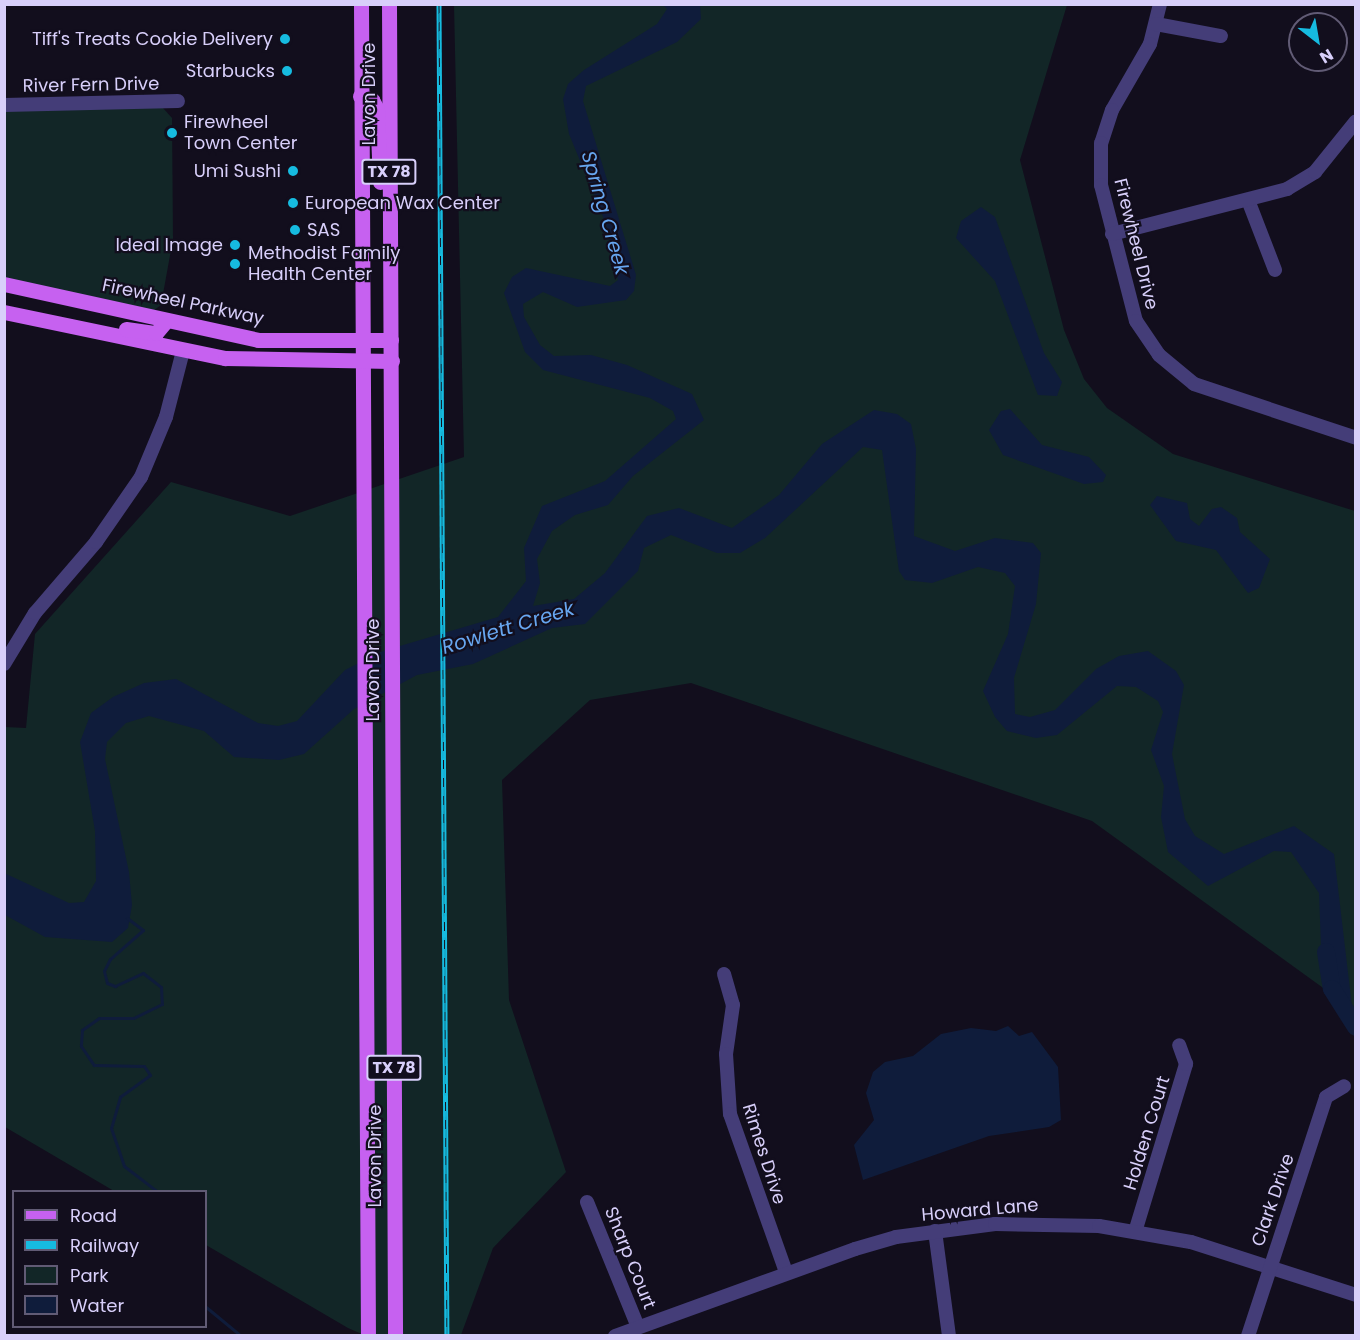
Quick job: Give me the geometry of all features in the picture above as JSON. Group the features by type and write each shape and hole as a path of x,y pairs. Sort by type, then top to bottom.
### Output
{"main road":[{"name":"Lavon Drive","path":"361,4 361,362 368,1335"},
{"name":"Lavon Drive","path":"389,4 395,1335"},
{"path":"360,96 372,100 376,109 380,184 389,208"},
{"name":"Firewheel Parkway","path":"4,284 258,340 391,339"},
{"path":"4,311 48,313 156,333 166,321"},
{"path":"4,311 183,351 269,363 392,361"}],"street":[{"name":"Firewheel Drive","path":"1160,4 1156,24 1101,143 1101,185 1136,321 1180,376 1241,402 1356,438"},
{"path":"1156,24 1221,36"},
{"name":"River Fern Drive","path":"4,105 178,101"},
{"path":"1112,234 1287,189 1316,172 1356,121"},
{"path":"1248,200 1275,270"},
{"path":"4,664 35,613 96,542 141,477 166,417 183,351"},
{"name":"Rimes Drive","path":"724,974 733,1005 726,1054 730,1114 786,1272"},
{"name":"Holden Court","path":"1135,1232 1186,1065 1179,1045"},
{"name":"Clark Drive","path":"1248,1335 1326,1097 1344,1086"},
{"name":"Sharp Court","path":"587,1203 638,1327"},
{"name":"Howard Lane","path":"615,1335 786,1272 896,1237 935,1231 1052,1222 1135,1232 1191,1242 1356,1295"},
{"path":"935,1231 950,1335"}],"green space":[{"path":"454,5 1067,5 1020,160 1064,330 1084,379 1107,408 1173,454 1355,511 1355,1011 1092,821 691,683 590,700 502,780 509,1000 566,1172 493,1248 461,1335 364,1335 348,1328 207,1246 207,1190 112,1190 5,1127 5,727 26,728 35,634 171,482 290,516 464,457"},
{"path":"163,108 172,118 173,239 161,305 153,311 5,280 4,109"}],"water":[{"name":"Spring Creek","path":"663,5 700,5 701,19 677,42 586,86 583,101 636,275 634,291 626,300 577,307 543,292 523,304 524,317 540,345 554,356 591,355 627,365 692,394 704,420 633,476 608,505 575,515 552,531 537,559 540,583 533,606 574,599 605,573 647,516 679,508 732,528 779,495 822,444 874,410 897,414 911,424 916,449 914,536 955,551 995,538 1033,543 1041,553 1036,604 1014,678 1015,714 1030,717 1055,710 1096,669 1119,656 1148,651 1176,671 1184,685 1172,754 1185,819 1195,836 1224,854 1294,826 1334,854 1355,1032 1342,1013 1321,947 1319,893 1291,852 1274,851 1208,886 1168,852 1161,817 1164,786 1151,750 1163,712 1158,701 1136,687 1117,686 1057,735 1036,738 1007,731 995,717 983,691 1008,634 1015,586 1005,573 978,567 932,583 905,580 899,571 882,450 863,447 765,538 740,553 717,553 671,535 644,548 638,571 585,624 552,628 473,664 417,675 354,709 304,754 279,760 234,757 204,731 149,716 126,723 107,742 105,759 129,872 132,905 128,928 112,942 45,937 5,915 4,873 69,903 84,902 96,881 95,831 80,742 91,713 113,697 144,683 176,679 258,723 278,726 297,721 345,670 383,651 498,617 526,581 524,548 542,506 605,481 676,419 673,411 650,398 543,370 525,352 504,293 512,277 526,268 610,286 618,280 606,224 569,134 563,99 568,84 584,70 657,24 667,9"},
{"path":"981,207 995,217 1044,353 1062,382 1057,396 1038,395 995,281 956,238 961,221"},
{"path":"1010,409 1042,445 1089,457 1106,475 1103,482 1084,484 1003,455 989,430 1001,411"},
{"path":"1157,496 1187,503 1190,519 1199,526 1212,509 1221,507 1237,518 1240,532 1270,559 1259,588 1248,593 1216,550 1176,541 1150,505"},
{"path":"1008,1026 1019,1036 1032,1032 1058,1067 1061,1120 1049,1127 989,1136 863,1180 854,1145 874,1120 866,1093 873,1072 885,1062 913,1056 941,1034 971,1028 996,1031"}],"waterway":[{"path":"127,918 143,930 110,959 104,971 107,983 115,986 143,973 161,987 162,1004 133,1018 99,1018 82,1030 81,1046 94,1065 144,1066 150,1075 120,1097 111,1128 124,1166 155,1190"},
{"name":"Rowlett Creek","path":"1326,952 1332,989 1356,1027"},
{"path":"207,1308 241,1336"}],"railway":[{"path":"439,4 447,1336"}],"place":[{"name":"Tiff's Treats Cookie Delivery","path":"285,39"},
{"name":"Starbucks","path":"287,71"},
{"name":"Firewheel Town Center","path":"172,133"},
{"name":"Umi Sushi","path":"293,171"},
{"name":"European Wax Center","path":"293,203"},
{"name":"SAS","path":"295,230"},
{"name":"Ideal Image","path":"235,245"},
{"name":"Methodist Family Health Center","path":"235,264"}]}
